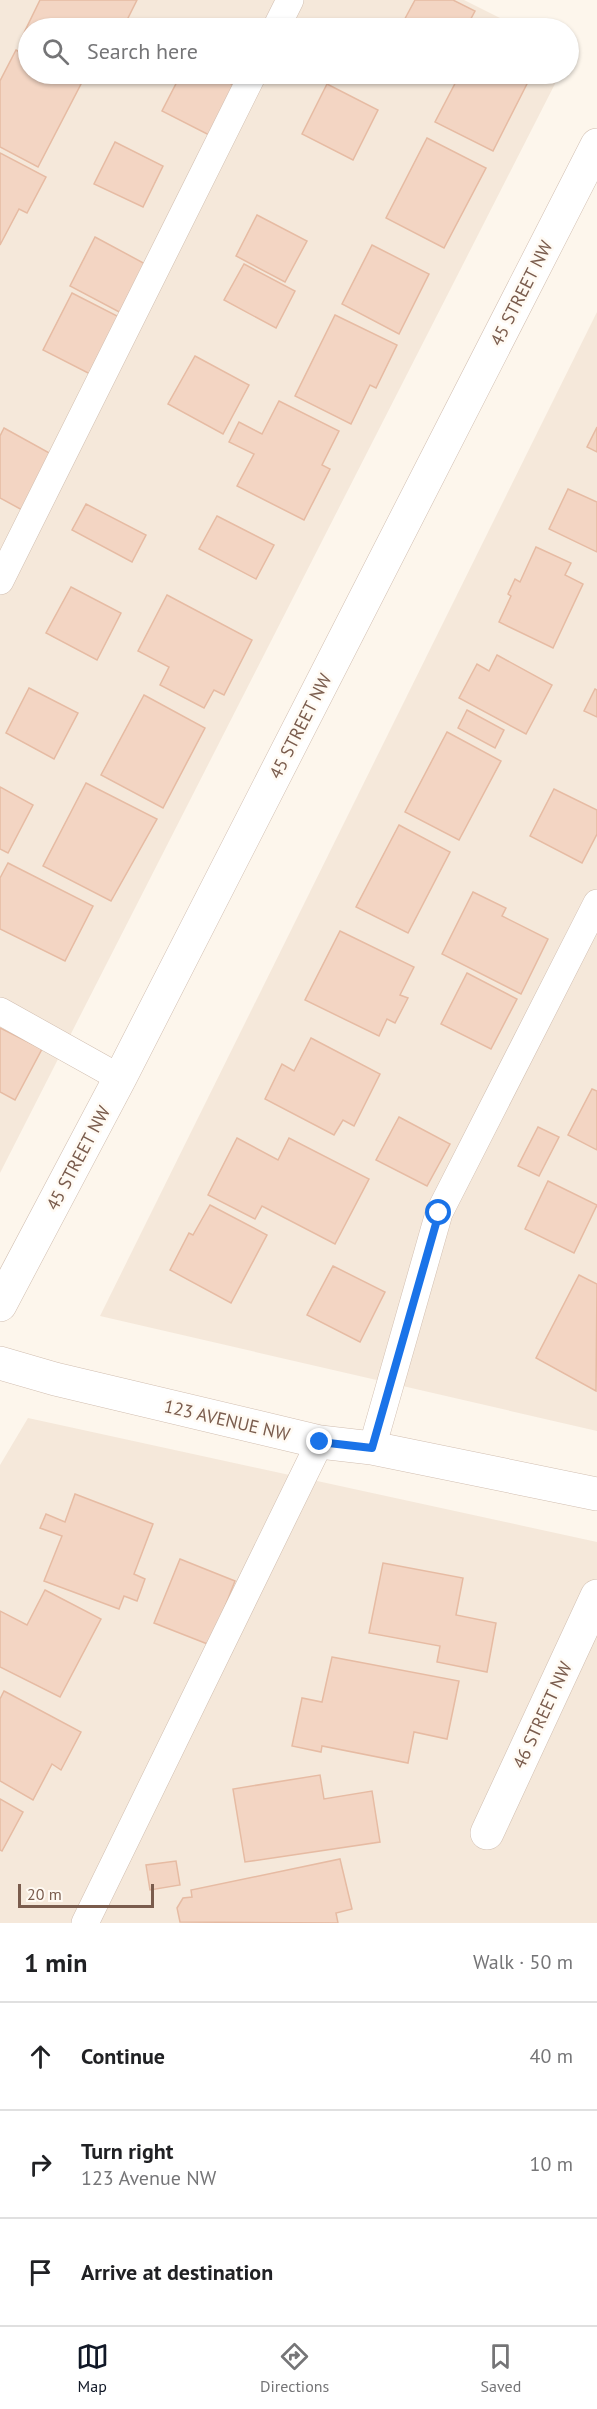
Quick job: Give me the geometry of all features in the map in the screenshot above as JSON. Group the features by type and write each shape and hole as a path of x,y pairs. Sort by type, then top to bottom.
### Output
{"street":[{"name":"45 STREET NW","path":"0,1305 120,1078 597,145"},
{"name":"123 AVENUE NW","path":"0,1363 55,1379 320,1442 372,1448 597,1494"},
{"name":"46 STREET NW","path":"487,1833 597,1596"}],"lane":[{"path":"281,18 290,0"},
{"path":"0,582 248,84"},
{"path":"372,1448 439,1213 597,903"},
{"path":"0,1011 120,1078"},
{"path":"85,1923 320,1442"}],"shaded area":[{"path":"0,0 464,0 500,18 18,18 18,84 555,84 0,1173"},
{"path":"597,312 597,1431 100,1316"},
{"path":"28,1418 597,1542 597,1923 0,1923 0,1465"}],"building":[{"path":"40,0 137,0 128,18 31,18"},
{"path":"415,0 453,0 475,11 471,18 405,18"},
{"path":"16,50 18,51 18,84 81,84 38,167 0,147 0,81"},
{"path":"176,84 232,84 238,87 213,137 162,111"},
{"path":"327,84 378,110 353,160 302,134"},
{"path":"455,84 527,84 493,151 435,122"},
{"path":"427,138 486,168 444,248 386,218"},
{"path":"115,142 163,166 143,207 94,184"},
{"path":"0,153 46,177 27,213 19,209 0,245"},
{"path":"257,215 307,241 285,282 236,256"},
{"path":"95,237 149,266 123,314 70,286"},
{"path":"372,245 429,274 399,334 342,304"},
{"path":"244,264 295,291 276,328 224,300"},
{"path":"72,293 123,319 94,376 43,350"},
{"path":"335,315 397,345 376,388 370,385 351,424 295,396"},
{"path":"195,356 249,385 223,434 168,404"},
{"path":"279,401 339,431 322,465 330,469 304,520 237,486 254,454 229,442 239,422 262,434"},
{"path":"597,427 597,452 587,447"},
{"path":"4,428 53,455 24,511 0,498 0,436"},
{"path":"568,489 597,502 597,552 549,529"},
{"path":"86,504 146,535 132,562 72,530"},
{"path":"217,516 274,545 256,579 199,549"},
{"path":"536,547 571,563 565,575 583,584 553,648 499,622 511,596 508,594 515,579 520,582"},
{"path":"71,587 121,613 97,660 46,633"},
{"path":"167,595 252,640 224,695 214,690 204,708 160,685 169,667 138,651"},
{"path":"497,655 552,685 526,734 459,698 477,664 489,671"},
{"path":"29,688 78,713 54,759 6,733"},
{"path":"595,689 597,690 597,717 584,711"},
{"path":"144,695 205,728 163,808 101,775"},
{"path":"467,710 504,730 495,748 458,728"},
{"path":"447,732 501,761 459,840 405,812"},
{"path":"86,783 157,819 111,901 43,866"},
{"path":"0,787 33,805 8,853 0,849"},
{"path":"554,789 597,810 597,834 582,863 530,836"},
{"path":"399,825 450,852 408,933 356,907"},
{"path":"8,863 93,906 65,961 0,929 0,878"},
{"path":"473,892 506,908 502,916 548,939 521,994 442,954"},
{"path":"340,931 414,967 400,995 408,998 395,1023 387,1019 379,1036 305,1000"},
{"path":"467,973 517,999 491,1049 441,1024"},
{"path":"0,1028 42,1049 15,1100 0,1092"},
{"path":"311,1038 380,1074 354,1126 343,1120 334,1135 265,1099 282,1064 294,1071"},
{"path":"592,1089 597,1091 597,1150 568,1135"},
{"path":"399,1117 450,1144 427,1186 376,1160"},
{"path":"538,1127 559,1137 539,1176 518,1166"},
{"path":"237,1138 278,1160 289,1138 369,1179 335,1244 262,1206 255,1219 208,1195"},
{"path":"548,1181 597,1205 574,1253 525,1229"},
{"path":"210,1205 267,1235 231,1303 170,1270 189,1233 193,1235"},
{"path":"333,1266 385,1292 360,1342 307,1315"},
{"path":"579,1275 597,1284 596,1391 536,1358"},
{"path":"75,1494 153,1524 134,1574 145,1579 137,1601 124,1596 119,1609 44,1581 62,1536 40,1528 46,1514 65,1522"},
{"path":"180,1559 235,1581 210,1645 154,1623"},
{"path":"383,1563 463,1578 456,1615 496,1623 487,1672 437,1662 440,1646 369,1633"},
{"path":"45,1590 101,1619 60,1697 0,1667 0,1611 27,1625"},
{"path":"332,1657 459,1681 447,1739 414,1732 408,1763 322,1746 321,1752 292,1746 302,1698 322,1702"},
{"path":"4,1691 81,1732 61,1770 52,1764 33,1800 0,1781 0,1699"},
{"path":"320,1775 324,1799 372,1791 380,1842 245,1862 233,1789"},
{"path":"0,1799 23,1812 2,1851 0,1850"},
{"path":"340,1859 352,1909 336,1913 338,1923 180,1922 177,1908 183,1898 192,1897 191,1890"},
{"path":"176,1861 180,1885 150,1890 146,1865"}],"route":[{"path":"320,1442 372,1448 439,1213"}]}
